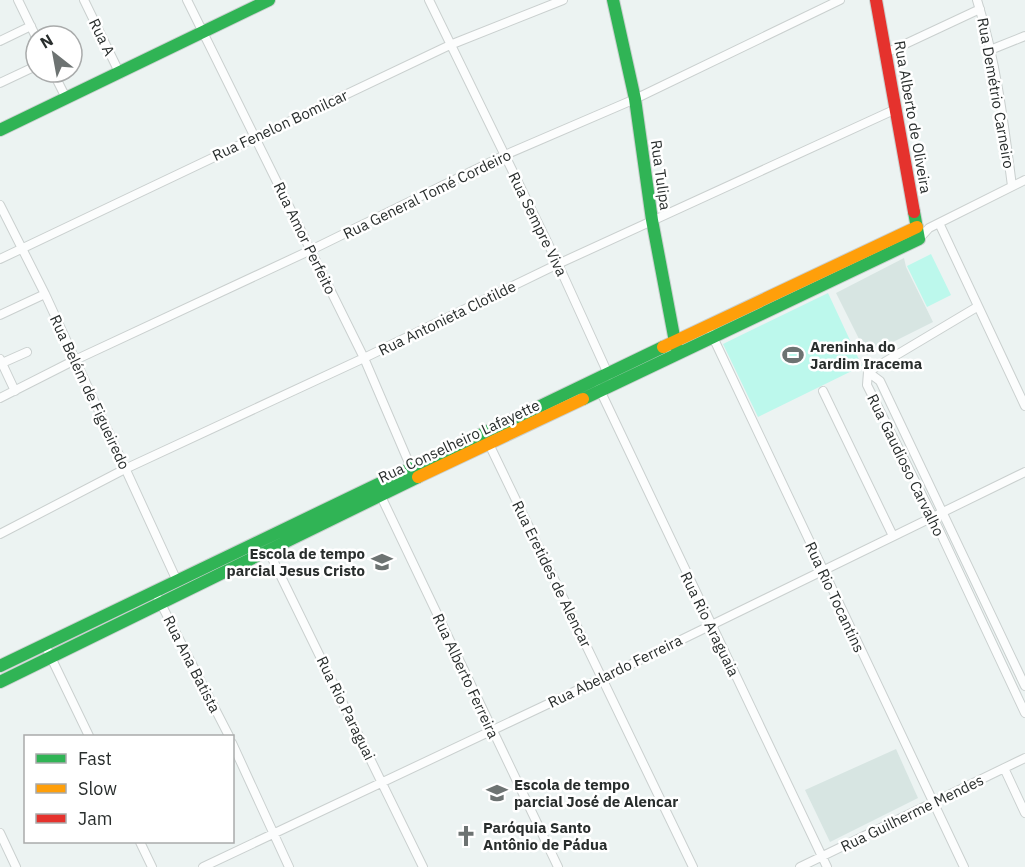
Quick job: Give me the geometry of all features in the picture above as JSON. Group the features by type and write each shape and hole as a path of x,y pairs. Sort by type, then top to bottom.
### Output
{"street":[{"name":"Rua A","path":"84,0 120,74"},
{"name":"Rua Amor Perfeito","path":"187,0 364,358 416,479"},
{"path":"0,130 269,0"},
{"name":"Rua Sempre Viva","path":"429,0 558,264 611,379"},
{"name":"Rua Fenelon Bomilcar","path":"0,259 450,45 563,0"},
{"name":"Rua Tulipa","path":"613,0 635,99 652,220 676,348"},
{"name":"Rua General Tomé Cordeiro","path":"0,398 505,155 635,99 840,0"},
{"name":"Rua Alberto de Oliveira","path":"876,0 922,231"},
{"path":"20,1 30,24"},
{"path":"886,53 979,4"},
{"name":"Rua Demétrio Carneiro","path":"979,4 990,50 1012,186"},
{"path":"0,40 24,29"},
{"path":"990,50 1025,36"},
{"path":"0,83 24,72"},
{"path":"59,84 66,98"},
{"name":"Rua Antonieta Clotilde","path":"0,534 125,469 652,220 896,109"},
{"name":"Rua Conselheiro Lafayette","path":"0,666 47,650 158,597 268,550 378,490 411,467 611,379 1025,180"},
{"name":"Rua Belém de Figueiredo","path":"0,205 45,294 177,581"},
{"path":"939,223 1025,406"},
{"path":"0,315 45,294"},
{"path":"868,372 977,307"},
{"name":"Rua Rio Tocantins","path":"710,332 964,867"},
{"path":"15,391 1,362 27,352"},
{"name":"Rua Gaudioso Carvalho","path":"868,372 880,381 1025,686"},
{"name":"Rua Gaudioso Carvalho","path":"868,372 867,386 933,517 1025,713"},
{"name":"Rua Conselheiro Lafayette","path":"158,597 177,581 378,490 416,479 489,444 597,385"},
{"name":"Rua Rio Araguaia","path":"597,385 827,867"},
{"path":"823,391 893,536"},
{"name":"Rua Eretides de Alencar","path":"489,444 693,867"},
{"name":"Rua Abelardo Ferreira","path":"203,867 603,678 1025,472"},
{"name":"Rua Alberto Ferreira","path":"378,490 558,867"},
{"name":"Rua Rio Paraguai","path":"268,550 423,867"},
{"name":"Rua Ana Batista","path":"158,597 229,735"},
{"path":"47,650 89,735"},
{"name":"Rua Conselheiro Lafayette","path":"0,682 47,650"},
{"path":"234,747 289,867"},
{"name":"Rua Guilherme Mendes","path":"800,867 1025,758"},
{"path":"1004,768 1025,813"},
{"path":"0,833 16,867"},
{"path":"140,843 152,867"}],"shaded area":[{"path":"904,258 906,267 933,322 867,355 836,293"},
{"path":"896,749 918,798 830,842 805,790"}],"green space":[{"path":"931,254 951,295 927,307 907,266"},
{"name":"Areninha do Jardim Iracema","path":"828,293 862,366 758,417 723,344"}],"traffic: fast":[{"path":"0,130 269,0"},
{"path":"613,0 635,99 652,220 676,347"},
{"path":"583,399 919,239 914,212"},
{"path":"0,666 663,347"},
{"path":"0,682 418,477"}],"traffic: slow":[{"path":"663,347 917,227"},
{"path":"418,477 583,399"}],"traffic: jam":[{"path":"876,0 914,212"}],"place":[{"name":"Areninha do Jardim Iracema","path":"793,355"},
{"name":"Escola de tempo parcial Jesus Cristo","path":"382,562"},
{"name":"Escola de tempo parcial José de Alencar","path":"497,793"},
{"name":"Paróquia Santo Antônio de Pádua","path":"466,836"}]}
